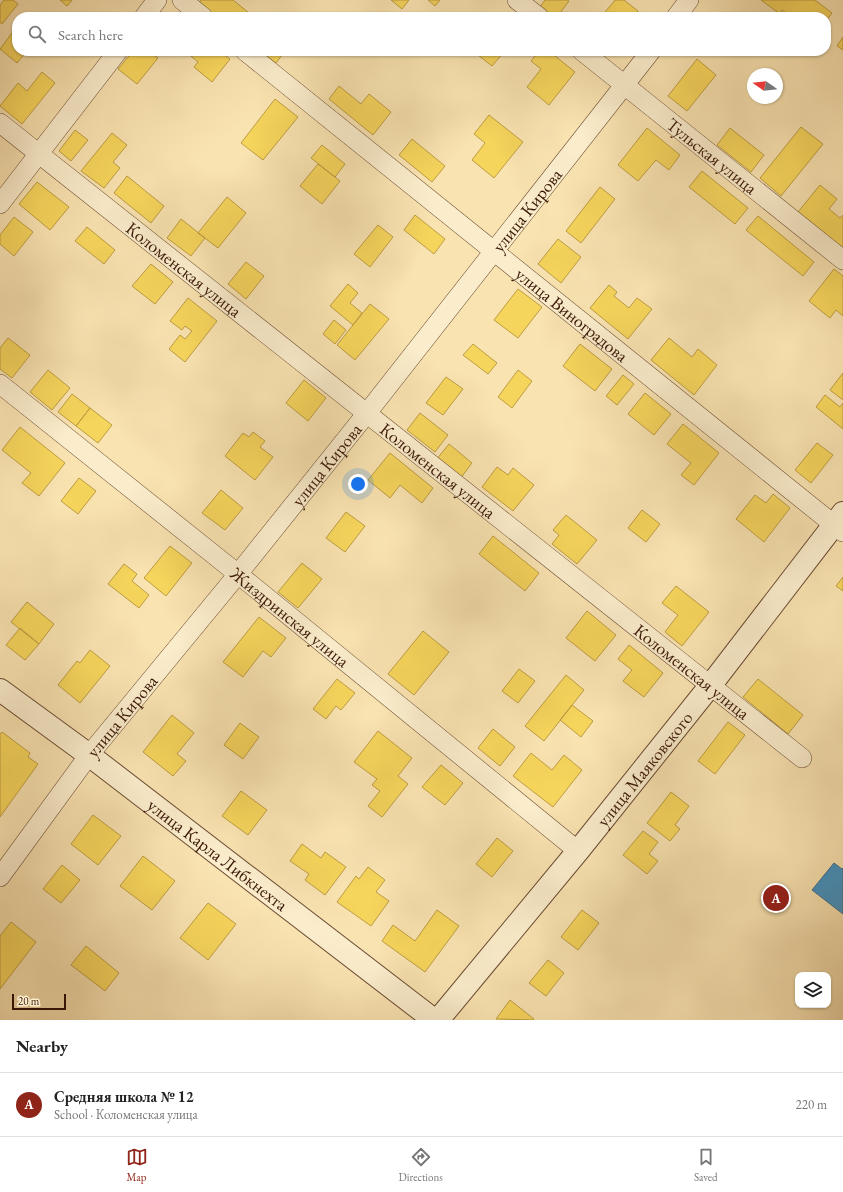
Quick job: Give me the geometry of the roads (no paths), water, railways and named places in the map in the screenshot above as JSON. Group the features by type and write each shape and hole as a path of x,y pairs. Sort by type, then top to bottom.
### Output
{"street":[{"path":"148,12 157,0"},
{"path":"182,0 198,12"},
{"path":"517,0 533,12"},
{"path":"680,12 689,0"},
{"path":"0,204 114,56"},
{"name":"улица Виноградова","path":"251,56 493,251 840,523"},
{"name":"Тульская улица","path":"588,56 843,260"},
{"name":"улица Кирова","path":"0,877 89,755 238,574 367,413 647,56"},
{"name":"Коломенская улица","path":"0,123 802,758"},
{"name":"Жиздринская улица","path":"0,384 238,574 578,851"},
{"name":"улица Маяковского","path":"438,1020 578,851 840,523"},
{"name":"улица Карла Либкнехта","path":"0,690 89,755 434,1020"}],"place":[{"name":"Средняя школа № 12","path":"776,898"}]}
